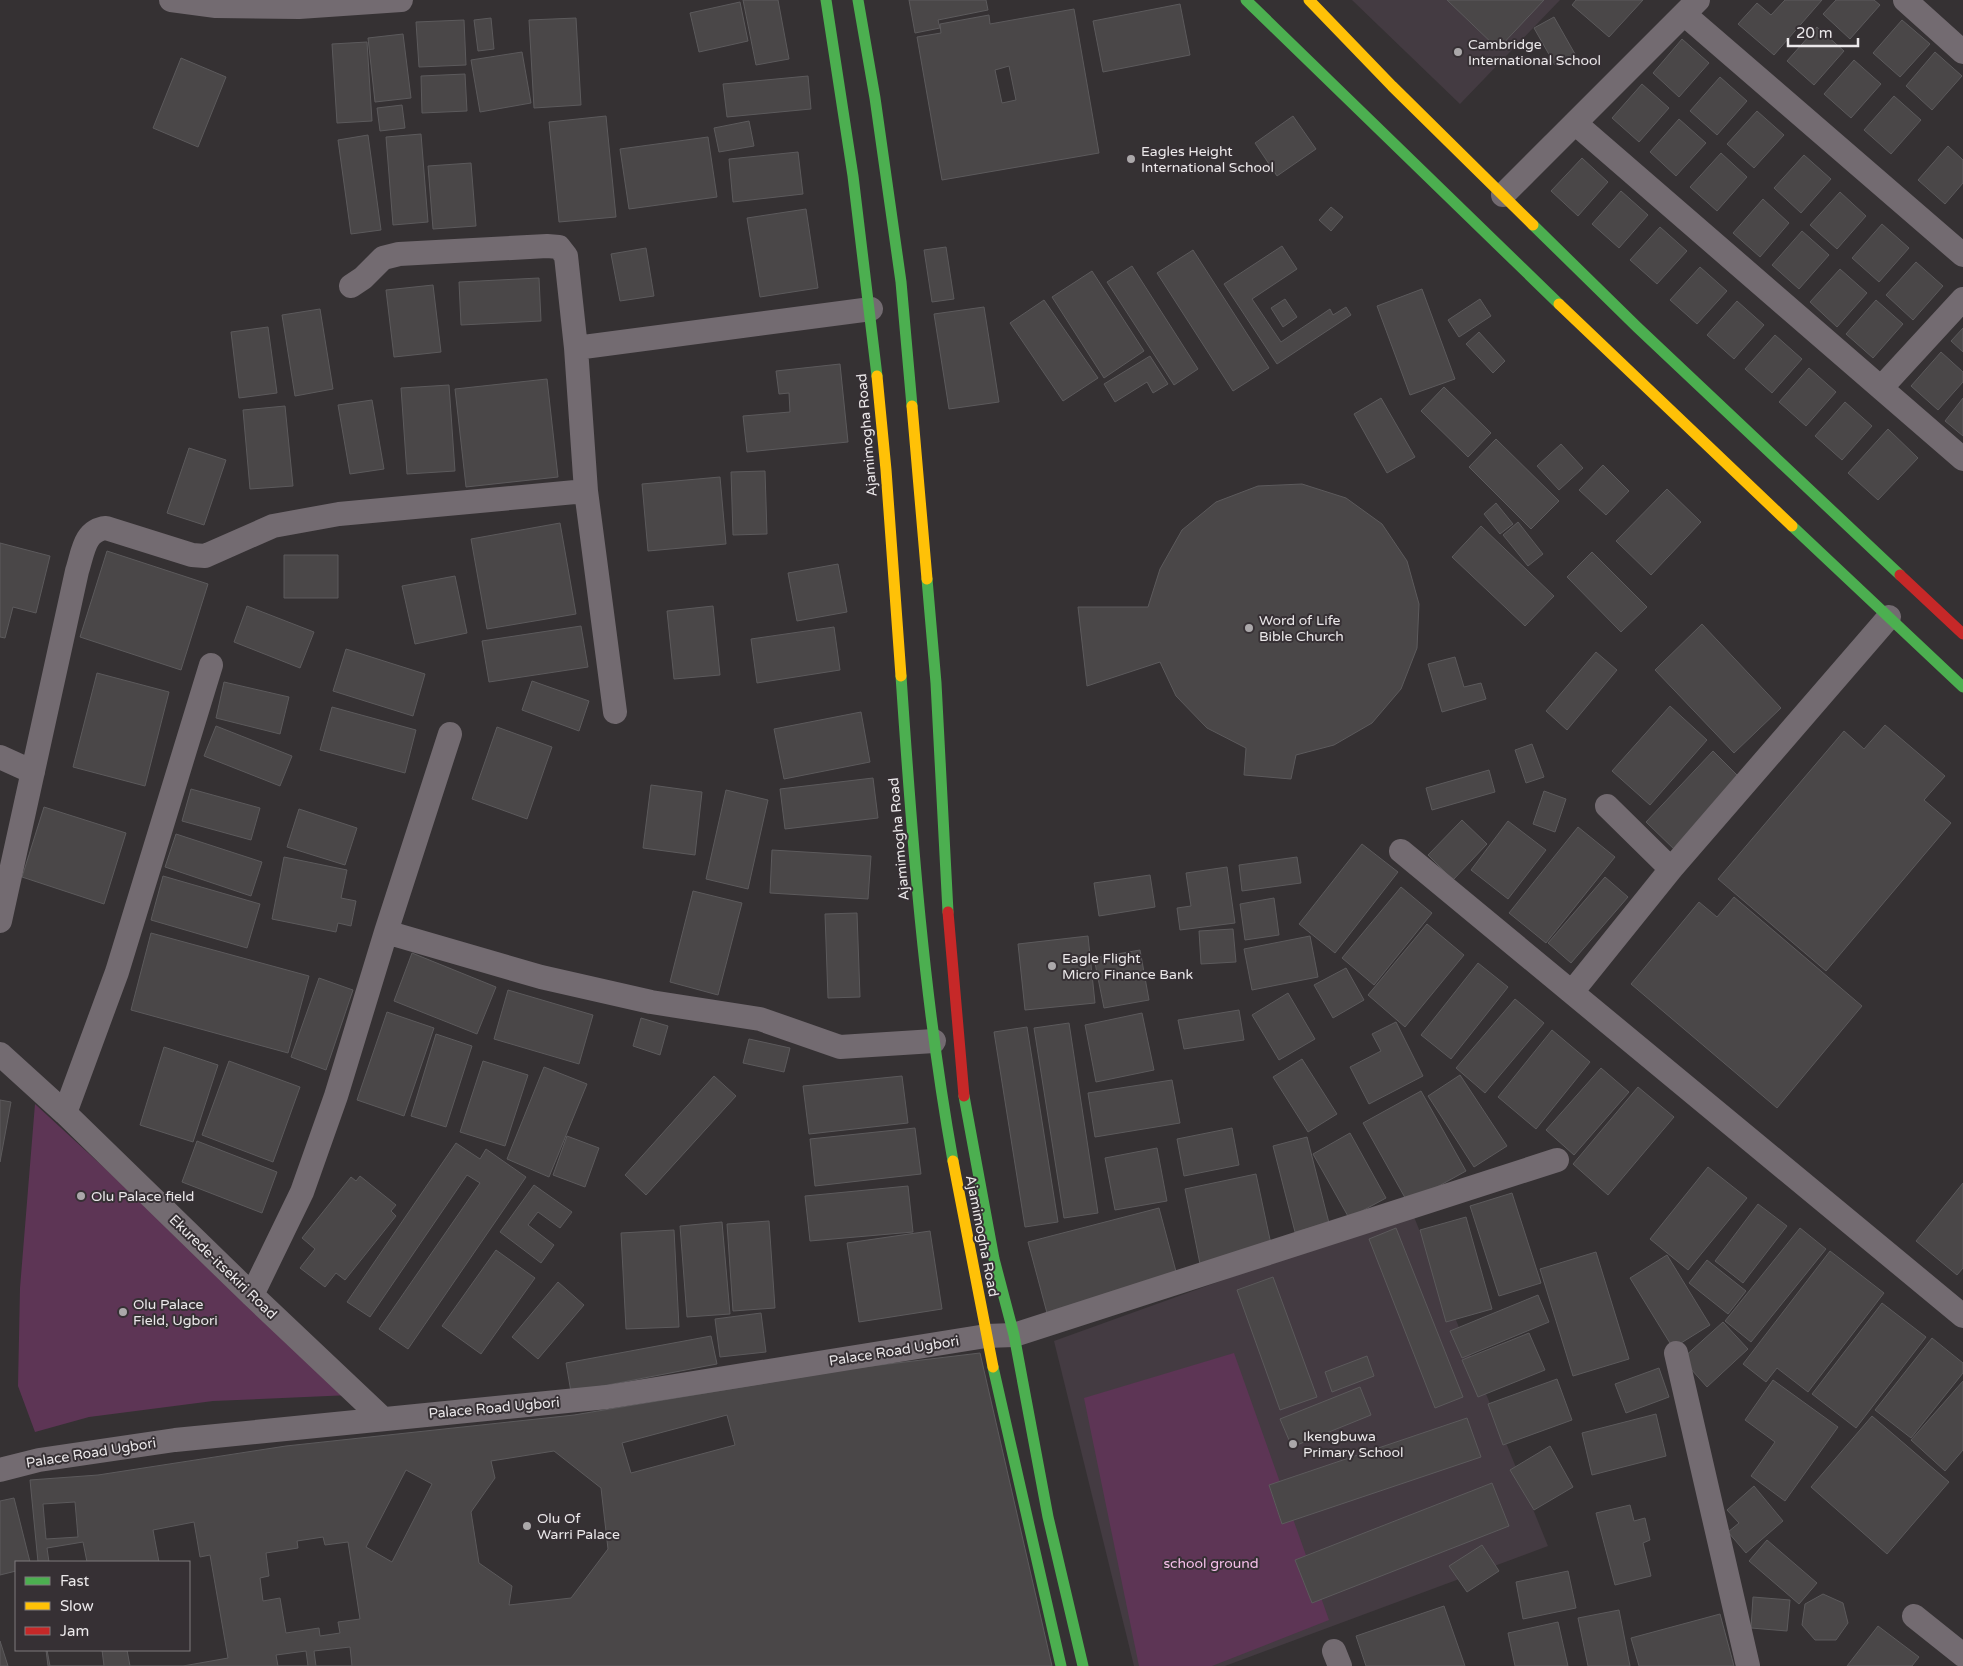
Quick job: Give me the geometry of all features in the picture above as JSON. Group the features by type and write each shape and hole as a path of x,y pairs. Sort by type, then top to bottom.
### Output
{"main road":[{"name":"Ajamimogha Road","path":"826,0 842,95 871,309 886,467 914,851 943,1110 986,1336 1016,1476 1061,1666"},
{"name":"Ajamimogha Road","path":"858,0 875,98 901,282 936,683 950,951 962,1086 994,1259 1014,1335 1048,1517 1083,1666"},
{"path":"1246,0 1661,403 1963,687"},
{"path":"1309,0 1392,86 1637,328 1963,634"}],"street":[{"path":"171,0 216,6 290,7 401,0"},
{"path":"1905,0 1963,52"},
{"path":"1503,195 1691,7 1963,255"},
{"path":"1575,123 1963,459"},
{"path":"351,286 363,278 383,258 399,254 546,246 558,248 566,256 576,348 586,491 615,712"},
{"path":"1881,388 1963,299"},
{"path":"576,348 871,309"},
{"path":"0,921 77,571 90,534 98,529 106,528 192,556 204,556 274,526 339,514 586,491"},
{"path":"1572,992 1671,869 1889,617"},
{"path":"65,1113 117,972 211,665"},
{"path":"252,1295 302,1192 336,1096 386,932 450,734"},
{"path":"0,757 33,772"},
{"path":"1607,806 1671,869"},
{"path":"1401,852 1963,1316"},
{"path":"386,932 550,979 651,1002 760,1019 840,1047 934,1041"},
{"name":"Ekurede-itsekiri Road","path":"0,1054 65,1113 382,1418"},
{"name":"Palace Road Ugbori","path":"0,1470 39,1460 174,1440 607,1397 986,1336 1014,1335 1556,1160"},
{"path":"1676,1353 1748,1666"},
{"path":"1914,1616 1963,1655"}],"shaded area":[{"name":"Cambridge International School","path":"1352,0 1560,0 1460,104"},
{"name":"Ikengbuwa Primary School","path":"1412,1212 1548,1546 1225,1666 1134,1666 1054,1341"}],"green space":[{"name":"Olu Palace field","path":"35,1104 351,1395 213,1401 89,1417 35,1432 18,1386 20,1288"},
{"name":"school ground","path":"1234,1353 1329,1620 1212,1666 1139,1666 1084,1398"}],"building":[{"path":"743,0 778,0 789,59 756,65"},
{"path":"909,0 986,0 988,10 938,20 940,28 915,33"},
{"path":"1447,0 1544,0 1498,49"},
{"path":"1576,0 1643,0 1609,37 1572,5"},
{"path":"1785,0 1822,0 1774,55 1738,24 1757,3 1771,15"},
{"path":"1836,0 1874,0 1880,5 1850,39 1823,14"},
{"path":"740,2 748,41 699,52 690,13"},
{"path":"1180,4 1190,55 1103,72 1093,21"},
{"path":"1074,9 1099,153 942,180 917,37 941,33 940,24 989,15 990,24","holes":["1009,66 1016,100 1002,103 995,70"]},
{"path":"1554,17 1575,54 1555,65 1534,28"},
{"path":"491,18 494,49 478,51 474,20"},
{"path":"576,18 581,105 534,108 529,20"},
{"path":"464,20 466,65 419,67 416,22"},
{"path":"1902,20 1930,44 1900,77 1873,53"},
{"path":"1817,27 1844,51 1814,85 1787,61"},
{"path":"403,34 411,98 375,102 368,38"},
{"path":"1682,39 1709,63 1679,97 1653,73"},
{"path":"367,42 372,121 337,123 332,44"},
{"path":"522,52 531,103 480,112 471,60"},
{"path":"1935,52 1962,76 1932,110 1906,86"},
{"path":"181,58 226,77 198,147 153,128"},
{"path":"1854,60 1881,84 1851,118 1824,94"},
{"path":"465,74 467,111 422,113 421,76"},
{"path":"808,76 811,109 727,117 723,84"},
{"path":"1720,77 1747,101 1717,135 1690,111"},
{"path":"1642,84 1669,108 1639,142 1612,118"},
{"path":"1894,96 1921,120 1891,154 1864,130"},
{"path":"402,105 405,128 380,131 377,108"},
{"path":"1757,111 1784,135 1754,168 1727,144"},
{"path":"606,116 616,217 559,222 549,122"},
{"path":"1293,116 1316,149 1277,176 1255,143"},
{"path":"1679,119 1706,143 1676,176 1650,152"},
{"path":"749,121 754,146 719,152 714,128"},
{"path":"421,134 428,222 393,225 386,137"},
{"path":"368,135 381,230 351,234 338,140"},
{"path":"708,137 717,197 629,209 620,149"},
{"path":"1948,146 1963,160 1963,183 1945,204 1918,180"},
{"path":"798,152 803,194 733,202 729,159"},
{"path":"1721,153 1747,177 1717,211 1690,187"},
{"path":"1804,155 1831,179 1801,213 1774,188"},
{"path":"1582,158 1608,182 1578,216 1551,191"},
{"path":"471,163 476,226 433,229 428,166"},
{"path":"1621,191 1648,215 1619,248 1592,224"},
{"path":"1840,192 1866,216 1837,249 1810,225"},
{"path":"1763,199 1789,223 1760,257 1733,233"},
{"path":"1331,207 1343,217 1331,231 1319,220"},
{"path":"806,209 818,288 760,297 747,218"},
{"path":"1882,224 1909,248 1879,282 1852,258"},
{"path":"1660,227 1687,251 1657,284 1630,260"},
{"path":"1802,231 1829,255 1799,289 1772,265"},
{"path":"1282,246 1297,269 1252,299 1281,342 1330,309 1333,315 1346,307 1351,315 1277,364 1224,284"},
{"path":"946,247 954,299 932,302 924,250"},
{"path":"646,248 654,296 620,301 611,254"},
{"path":"1193,250 1269,368 1233,391 1157,273"},
{"path":"1916,262 1943,286 1913,320 1886,295"},
{"path":"1132,266 1198,369 1174,385 1107,282"},
{"path":"1700,267 1727,291 1697,324 1670,300"},
{"path":"1840,269 1867,293 1837,327 1810,302"},
{"path":"1092,271 1144,351 1104,378 1052,297"},
{"path":"539,278 541,321 461,325 459,282"},
{"path":"433,285 441,352 394,357 386,290"},
{"path":"1422,289 1455,379 1410,395 1377,306"},
{"path":"1285,299 1297,317 1283,327 1271,308"},
{"path":"1480,299 1491,316 1459,337 1448,320"},
{"path":"1044,300 1098,378 1063,401 1010,323"},
{"path":"1876,300 1903,324 1873,358 1846,334"},
{"path":"1737,301 1764,325 1734,359 1707,335"},
{"path":"984,307 999,402 949,409 934,314"},
{"path":"320,309 333,389 295,396 282,315"},
{"path":"268,327 277,393 239,398 231,332"},
{"path":"1963,328 1963,352 1951,341"},
{"path":"1479,332 1505,361 1493,373 1466,344"},
{"path":"1775,335 1802,359 1772,393 1745,369"},
{"path":"1941,352 1963,372 1963,382 1938,410 1911,386"},
{"path":"1150,356 1168,384 1153,393 1147,382 1115,402 1104,384"},
{"path":"840,364 848,442 747,452 743,416 790,412 789,393 779,394 776,371"},
{"path":"1809,368 1836,392 1806,426 1779,402"},
{"path":"547,379 558,477 466,487 455,389"},
{"path":"449,385 455,471 407,474 401,388"},
{"path":"1444,387 1491,433 1468,457 1421,411"},
{"path":"1381,398 1415,457 1387,473 1354,414"},
{"path":"1963,398 1963,436 1945,421"},
{"path":"372,400 384,469 350,474 338,405"},
{"path":"1845,402 1872,426 1842,460 1815,436"},
{"path":"285,406 293,486 250,489 243,410"},
{"path":"1888,429 1918,458 1878,500 1848,473"},
{"path":"1496,439 1559,501 1531,529 1469,467"},
{"path":"1561,444 1583,468 1559,490 1537,466"},
{"path":"189,448 226,460 204,525 167,513"},
{"path":"1603,465 1629,491 1606,515 1579,490"},
{"path":"765,471 767,534 733,535 731,472"},
{"path":"720,477 726,544 648,551 642,484"},
{"name":"Word of Life Bible Church","path":"1302,484 1346,498 1382,524 1407,561 1419,604 1417,648 1401,689 1372,723 1334,745 1296,755 1291,779 1244,775 1246,748 1207,728 1176,696 1160,662 1087,686 1078,607 1148,607 1160,569 1182,530 1216,502 1258,486"},
{"path":"1667,489 1701,522 1651,575 1616,541"},
{"path":"1496,503 1513,524 1500,534 1484,514"},
{"path":"1518,522 1543,554 1528,566 1503,535"},
{"path":"560,523 576,614 487,629 471,539"},
{"path":"1481,526 1554,596 1525,626 1452,557"},
{"path":"0,543 50,556 36,613 13,607 5,638 0,637"},
{"path":"107,551 208,584 181,670 80,637"},
{"path":"1592,552 1647,607 1621,632 1567,577"},
{"path":"284,555 338,555 338,598 284,598"},
{"path":"838,564 847,612 797,621 788,573"},
{"path":"455,576 467,633 415,644 402,586"},
{"path":"247,606 314,632 300,668 234,642"},
{"path":"713,606 720,675 674,679 667,611"},
{"path":"1702,624 1781,708 1734,753 1655,670"},
{"path":"581,626 588,667 489,682 482,641"},
{"path":"834,627 840,670 757,683 751,639"},
{"path":"346,649 425,674 413,716 333,691"},
{"path":"1596,652 1617,670 1567,730 1546,711"},
{"path":"1455,657 1464,687 1481,683 1486,699 1442,712 1428,664"},
{"path":"97,673 169,692 145,786 73,767"},
{"path":"532,681 589,701 579,731 522,710"},
{"path":"224,682 289,697 280,734 216,718"},
{"path":"1670,706 1707,740 1650,805 1612,771"},
{"path":"332,707 416,730 405,773 320,750"},
{"path":"861,712 870,762 784,779 774,729"},
{"path":"1885,725 1945,776 1924,800 1951,823 1826,971 1718,879 1844,731 1864,749"},
{"path":"216,726 292,756 280,786 204,756"},
{"path":"497,727 552,747 527,819 472,799"},
{"path":"1532,744 1544,777 1526,783 1515,750"},
{"path":"1713,751 1745,783 1678,853 1646,822"},
{"path":"1489,770 1495,792 1432,810 1426,788"},
{"path":"873,778 878,818 785,829 780,789"},
{"path":"651,785 702,792 695,855 643,848"},
{"path":"191,789 260,808 251,840 182,821"},
{"path":"726,790 768,800 748,889 706,879"},
{"path":"1544,791 1566,799 1555,832 1533,824"},
{"path":"44,807 126,833 104,904 22,877"},
{"path":"299,809 357,828 345,865 287,847"},
{"path":"1462,820 1487,844 1453,880 1428,855"},
{"path":"1508,821 1546,850 1508,899 1471,870"},
{"path":"1578,827 1615,857 1546,943 1509,913"},
{"path":"176,834 262,862 251,896 165,867"},
{"path":"1362,844 1398,872 1335,953 1299,924"},
{"path":"772,850 871,856 868,899 770,893"},
{"path":"284,857 347,870 341,898 356,901 351,926 338,923 336,932 272,919"},
{"path":"1297,857 1301,883 1242,891 1239,865"},
{"path":"1227,867 1235,923 1180,930 1177,908 1191,906 1186,873"},
{"path":"1150,875 1155,907 1099,916 1094,883"},
{"path":"163,876 260,904 247,948 151,920"},
{"path":"1605,877 1628,897 1571,963 1548,943"},
{"path":"1401,887 1432,913 1374,985 1342,958"},
{"path":"693,891 742,903 718,995 670,982"},
{"path":"1734,897 1862,1006 1777,1108 1631,984 1699,902 1717,917"},
{"path":"1274,898 1279,935 1245,940 1240,904"},
{"path":"857,913 860,997 828,998 825,914"},
{"path":"1427,924 1464,955 1405,1027 1368,995"},
{"path":"1233,929 1236,962 1201,964 1199,931"},
{"path":"151,933 309,976 288,1053 131,1010"},
{"path":"1088,936 1095,1003 1025,1010 1018,944"},
{"path":"1310,936 1318,977 1252,990 1244,949"},
{"path":"1140,950 1149,1000 1104,1008 1094,958"},
{"path":"412,953 496,987 477,1034 394,1001"},
{"path":"1478,963 1508,987 1451,1059 1421,1035"},
{"path":"1346,968 1364,1000 1333,1018 1314,985"},
{"path":"319,978 353,990 326,1070 291,1057"},
{"path":"508,990 593,1015 579,1064 494,1039"},
{"path":"1288,993 1315,1039 1279,1060 1252,1015"},
{"path":"1515,999 1544,1023 1485,1093 1456,1068"},
{"path":"1239,1010 1244,1040 1184,1049 1178,1020"},
{"path":"387,1012 434,1028 404,1116 357,1100"},
{"path":"1142,1013 1154,1070 1096,1082 1085,1025"},
{"path":"641,1018 668,1026 660,1055 633,1046"},
{"path":"1396,1022 1423,1076 1369,1104 1350,1067 1381,1051 1372,1034"},
{"path":"1069,1023 1098,1213 1064,1218 1034,1028"},
{"path":"1027,1027 1058,1222 1025,1227 994,1032"},
{"path":"1552,1030 1590,1062 1536,1129 1498,1097"},
{"path":"436,1034 472,1046 446,1127 411,1116"},
{"path":"749,1039 790,1048 784,1072 743,1063"},
{"path":"164,1047 218,1065 193,1142 140,1125"},
{"path":"1302,1059 1337,1114 1308,1132 1273,1077"},
{"path":"229,1061 300,1087 273,1162 202,1135"},
{"path":"483,1061 528,1075 505,1146 460,1132"},
{"path":"544,1067 587,1084 549,1177 507,1159"},
{"path":"1601,1068 1629,1092 1574,1155 1546,1130"},
{"path":"1460,1075 1507,1146 1474,1167 1428,1096"},
{"path":"714,1076 736,1096 646,1195 625,1175"},
{"path":"902,1076 908,1123 809,1134 803,1086"},
{"path":"1172,1080 1180,1123 1095,1137 1088,1093"},
{"path":"1638,1087 1674,1117 1608,1195 1573,1164"},
{"path":"1421,1091 1466,1171 1408,1203 1363,1123"},
{"path":"0,1100 11,1102 0,1162"},
{"path":"915,1128 921,1174 815,1186 810,1139"},
{"path":"1232,1128 1239,1165 1184,1176 1177,1139"},
{"path":"1350,1133 1386,1198 1349,1218 1313,1154"},
{"path":"567,1136 599,1148 585,1187 553,1175"},
{"path":"1307,1137 1329,1223 1295,1232 1273,1146"},
{"path":"197,1141 277,1172 262,1213 182,1182"},
{"path":"456,1143 480,1159 486,1149 526,1177 408,1349 379,1329 480,1183 467,1175 370,1317 347,1302"},
{"path":"1157,1148 1167,1201 1115,1210 1105,1158"},
{"path":"1708,1167 1747,1198 1688,1270 1650,1239"},
{"path":"1256,1174 1272,1249 1200,1264 1185,1189"},
{"path":"360,1176 396,1205 391,1211 396,1216 345,1280 336,1273 325,1287 300,1268 315,1249 302,1238 351,1177 356,1181"},
{"path":"1963,1183 1963,1268 1957,1275 1916,1241"},
{"path":"534,1185 572,1212 560,1228 538,1212 528,1225 554,1245 541,1263 500,1232"},
{"path":"908,1186 913,1232 810,1241 805,1196"},
{"path":"1512,1193 1541,1283 1499,1296 1470,1206"},
{"path":"1758,1204 1787,1226 1743,1283 1715,1261"},
{"path":"1159,1208 1178,1279 1047,1313 1028,1242"},
{"path":"1466,1217 1492,1309 1446,1322 1420,1230"},
{"path":"769,1221 775,1308 733,1311 727,1224"},
{"path":"722,1222 730,1314 687,1317 680,1226"},
{"path":"1396,1228 1463,1397 1435,1408 1369,1239"},
{"path":"1800,1228 1826,1249 1751,1342 1725,1321"},
{"path":"674,1230 679,1327 626,1329 621,1233"},
{"path":"930,1231 942,1309 859,1322 847,1243"},
{"path":"496,1250 535,1278 481,1354 442,1326"},
{"path":"1830,1251 1884,1293 1808,1392 1777,1368 1766,1382 1743,1364"},
{"path":"1596,1252 1629,1359 1573,1376 1540,1269"},
{"path":"1667,1255 1710,1325 1673,1348 1630,1278"},
{"path":"1707,1260 1746,1291 1728,1314 1689,1283"},
{"path":"1273,1277 1317,1397 1280,1410 1237,1290"},
{"path":"558,1282 584,1305 538,1359 512,1337"},
{"path":"1538,1295 1549,1322 1462,1358 1450,1331"},
{"path":"1882,1303 1926,1337 1856,1428 1812,1394"},
{"path":"761,1313 766,1352 720,1357 715,1319"},
{"path":"1723,1322 1748,1349 1707,1387 1682,1359"},
{"path":"1529,1333 1545,1370 1478,1397 1462,1360"},
{"path":"711,1336 717,1364 571,1392 566,1363"},
{"path":"1932,1338 1963,1363 1963,1373 1911,1438 1875,1410"},
{"name":"Olu Of Warri Palace","path":"980,1353 1052,1666 48,1666 46,1651 190,1651 190,1561 38,1561 30,1480 98,1475 286,1446 574,1415 855,1368"},
{"path":"1367,1356 1374,1376 1332,1392 1325,1372"},
{"path":"1659,1368 1669,1397 1626,1413 1615,1384"},
{"path":"1557,1379 1572,1420 1503,1445 1488,1404"},
{"path":"1773,1380 1838,1427 1785,1501 1751,1476 1775,1442 1745,1420"},
{"path":"1963,1381 1963,1450 1945,1471 1911,1440"},
{"path":"1360,1387 1371,1415 1292,1447 1280,1419"},
{"path":"1656,1414 1666,1456 1592,1475 1582,1433"},
{"path":"727,1415 735,1445 631,1473 622,1443"},
{"path":"1872,1416 1949,1482 1887,1554 1811,1487"},
{"path":"1467,1418 1481,1457 1282,1524 1269,1485"},
{"path":"1550,1446 1573,1487 1534,1510 1510,1470"},
{"path":"554,1451 601,1488 608,1549 571,1598 509,1605 512,1586 479,1563 471,1512 495,1478 491,1461"},
{"path":"406,1470 432,1484 392,1562 366,1547"},
{"path":"1492,1483 1509,1526 1312,1603 1295,1560"},
{"path":"1754,1486 1783,1521 1746,1553 1728,1532 1739,1523 1727,1510"},
{"path":"14,1498 30,1561 15,1561 15,1571 0,1575 0,1501"},
{"path":"75,1502 78,1537 46,1539 43,1504"},
{"path":"1630,1505 1634,1521 1645,1518 1650,1540 1643,1543 1651,1576 1615,1585 1596,1513"},
{"path":"194,1522 200,1557 210,1555 228,1658 183,1666 130,1666 127,1651 190,1651 190,1561 159,1561 153,1530"},
{"path":"323,1537 325,1545 348,1542 360,1619 338,1622 340,1633 320,1636 319,1628 286,1633 280,1598 263,1601 260,1578 269,1576 266,1553 298,1548 297,1541"},
{"path":"1767,1540 1817,1583 1799,1604 1749,1561"},
{"path":"83,1542 87,1561 49,1561 47,1548"},
{"path":"1482,1545 1499,1571 1467,1592 1449,1566"},
{"path":"1568,1571 1576,1608 1523,1619 1516,1582"},
{"path":"1823,1594 1843,1603 1848,1623 1836,1640 1815,1640 1802,1625 1805,1604"},
{"path":"1753,1597 1790,1600 1787,1631 1751,1628"},
{"path":"1444,1606 1465,1666 1366,1666 1356,1636"},
{"path":"1619,1610 1630,1666 1588,1666 1578,1618"},
{"path":"1720,1614 1734,1666 1639,1666 1631,1638"},
{"path":"1558,1622 1568,1666 1515,1666 1508,1633"},
{"path":"1878,1626 1919,1657 1912,1666 1847,1666"},
{"path":"0,1641 8,1666 0,1666"},
{"path":"350,1647 352,1666 316,1666 314,1651"},
{"path":"47,1651 102,1651 104,1666 50,1666"},
{"path":"306,1651 308,1666 278,1666 276,1655"}],"traffic: fast":[{"path":"826,0 853,176 877,376"},
{"path":"858,0 875,98 901,282 912,406"},
{"path":"1246,0 1559,304"},
{"path":"1533,225 1637,327 1900,575"},
{"path":"1792,526 1963,687"},
{"path":"927,579 936,683 948,912"},
{"path":"901,676 920,919 934,1040 953,1161"},
{"path":"964,1096 994,1259 1014,1335 1048,1517 1083,1666"},
{"path":"993,1367 1061,1666"}],"traffic: slow":[{"path":"1309,0 1392,86 1533,225"},
{"path":"1559,304 1792,526"},
{"path":"877,376 901,676"},
{"path":"912,406 927,579"},
{"path":"953,1161 993,1367"}],"traffic: jam":[{"path":"1900,575 1963,634"},
{"path":"948,912 964,1096"}],"place":[{"name":"Cambridge International School","path":"1458,52"},
{"name":"Eagles Height International School","path":"1131,159"},
{"name":"Word of Life Bible Church","path":"1249,628"},
{"name":"Eagle Flight Micro Finance Bank","path":"1052,966"},
{"name":"Olu Palace field","path":"81,1196"},
{"name":"Olu Palace Field, Ugbori","path":"123,1312"},
{"name":"Ikengbuwa Primary School","path":"1293,1444"},
{"name":"Olu Of Warri Palace","path":"527,1526"}]}
